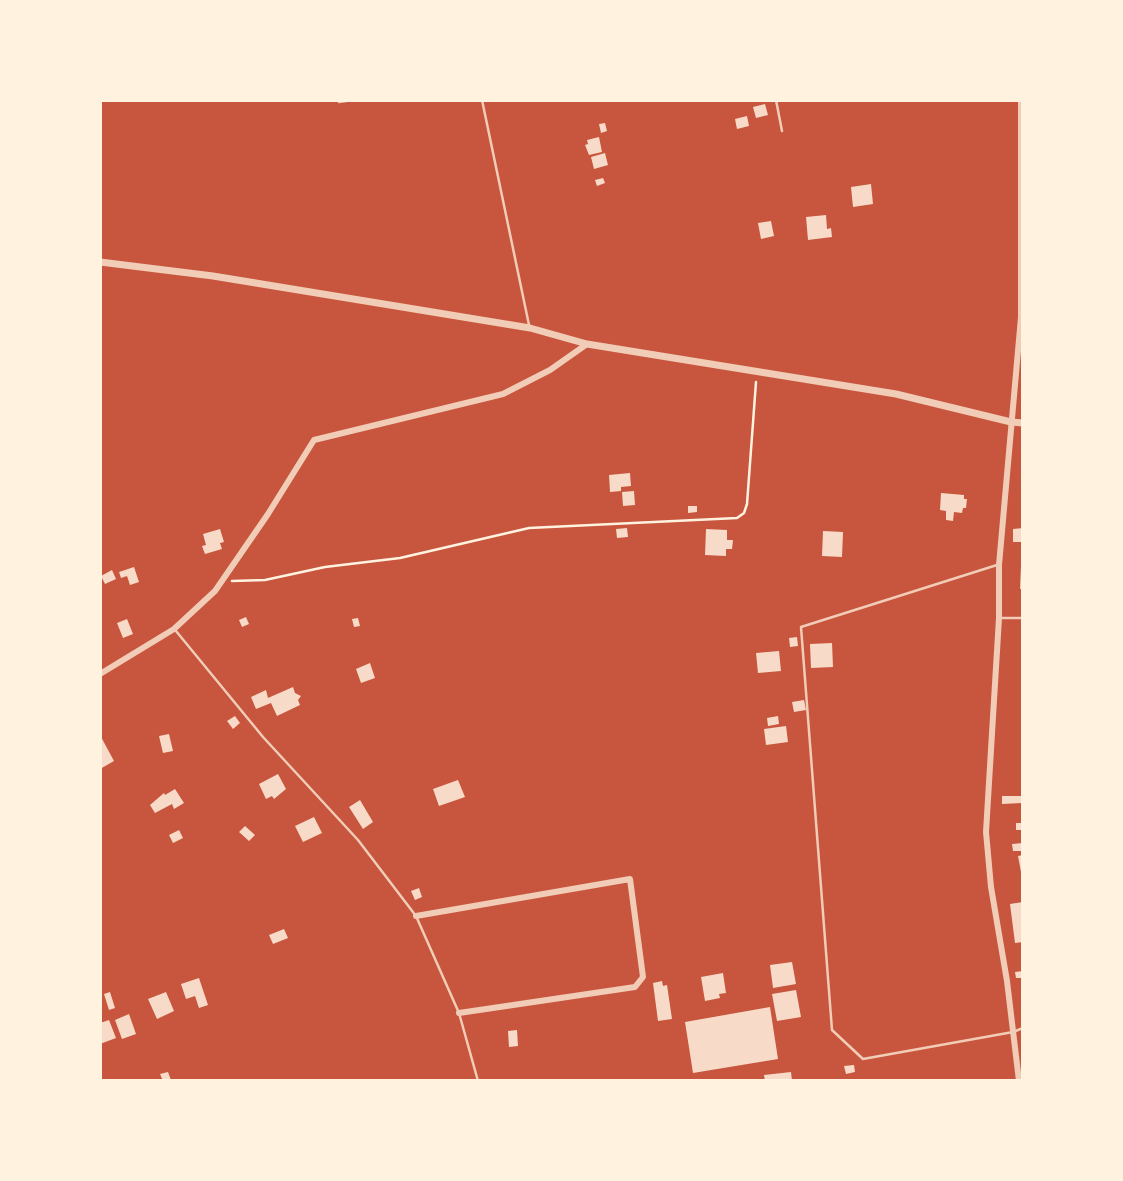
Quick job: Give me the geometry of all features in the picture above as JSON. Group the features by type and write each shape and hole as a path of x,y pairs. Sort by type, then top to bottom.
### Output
{"street":[{"path":"1019,1081 991,887 986,832 999,618 999,565 1011,422 1020,361 1021,100"},
{"path":"100,262 213,276 530,328 587,344 896,394 1023,423"},
{"path":"100,674 174,629 215,591 268,514 314,440 503,394 550,370 587,344"},
{"path":"416,916 630,878 643,977 635,987 459,1013"}],"lane":[{"path":"339,102 353,100"},
{"path":"482,100 530,328"},
{"path":"776,100 782,131"},
{"path":"999,565 801,627 832,1030 863,1059 1023,1028"},
{"path":"999,618 1023,618"},
{"path":"174,629 263,737 358,840 416,916 459,1013 478,1081"}],"path":[{"path":"221,581 265,580 325,567 400,558 529,528 737,518 744,513 747,505 757,371"}],"building":[{"path":"765,104 768,115 756,118 753,107"},
{"path":"747,116 749,126 737,129 735,119"},
{"path":"605,123 607,131 601,133 599,124"},
{"path":"599,137 602,152 589,155 585,145 588,144 587,140"},
{"path":"605,153 608,165 594,169 591,157"},
{"path":"603,178 605,183 597,186 595,180"},
{"path":"871,184 873,204 853,207 851,187"},
{"path":"826,215 827,229 831,228 832,237 808,240 806,217"},
{"path":"771,221 774,236 761,239 758,223"},
{"path":"630,473 631,486 610,492 609,475"},
{"path":"634,491 635,505 623,506 622,492"},
{"path":"941,493 964,495 964,499 967,499 962,513 954,512 953,521 946,520 946,511 940,510"},
{"path":"688,506 697,506 697,512 688,513"},
{"path":"627,528 628,537 617,538 616,529"},
{"path":"1023,528 1023,542 1013,542 1013,529"},
{"path":"220,529 224,542 220,543 222,549 205,554 202,546 206,545 203,534"},
{"path":"706,529 727,530 727,540 733,540 732,549 726,549 726,556 705,555"},
{"path":"823,531 843,532 842,557 822,556"},
{"path":"1023,566 1023,589 1020,589"},
{"path":"134,567 139,582 130,585 127,576 121,578 119,572"},
{"path":"112,570 116,579 105,584 101,576"},
{"path":"246,617 249,624 242,627 239,620"},
{"path":"358,618 360,626 354,627 352,619"},
{"path":"127,619 133,634 123,638 117,623"},
{"path":"797,637 798,646 790,647 789,638"},
{"path":"832,643 833,667 811,668 810,644"},
{"path":"779,651 781,671 758,673 756,653"},
{"path":"370,663 375,678 361,683 356,669"},
{"path":"293,687 295,693 301,696 298,700 300,705 277,716 271,703 256,709 251,697 266,690 268,698"},
{"path":"804,700 806,710 794,712 792,702"},
{"path":"235,716 240,723 233,729 227,721"},
{"path":"778,716 779,724 768,726 767,718"},
{"path":"786,726 788,742 766,745 764,729"},
{"path":"169,734 173,751 163,753 159,736"},
{"path":"100,735 114,761 100,769"},
{"path":"278,774 286,789 274,799 272,796 266,799 259,784"},
{"path":"458,780 465,797 439,806 433,789"},
{"path":"175,789 184,803 174,809 172,804 155,813 150,805 164,793 165,795"},
{"path":"1002,796 1021,796 1022,803 1002,804"},
{"path":"360,800 373,822 363,829 349,807"},
{"path":"314,817 322,833 303,842 295,826"},
{"path":"1016,823 1023,823 1023,830 1016,830"},
{"path":"245,826 255,835 249,841 239,832"},
{"path":"179,830 183,838 173,843 169,835"},
{"path":"1023,843 1023,851 1013,851 1012,844"},
{"path":"1023,855 1023,872 1021,872 1018,856"},
{"path":"419,888 422,897 415,900 411,891"},
{"path":"1023,902 1023,942 1015,943 1010,904"},
{"path":"284,929 288,938 273,944 269,935"},
{"path":"792,962 796,984 773,988 770,965"},
{"path":"1023,971 1023,978 1016,978 1015,972"},
{"path":"723,973 726,993 719,994 720,998 705,1001 701,977"},
{"path":"199,978 208,1005 199,1008 195,996 186,999 181,984"},
{"path":"662,981 663,986 667,985 672,1019 658,1021 653,983"},
{"path":"796,990 801,1017 777,1021 772,994"},
{"path":"110,992 115,1008 109,1010 104,994"},
{"path":"166,992 174,1011 157,1019 148,999"},
{"path":"770,1007 778,1059 693,1073 685,1022"},
{"path":"129,1014 136,1034 122,1039 115,1020"},
{"path":"109,1020 116,1038 100,1044 100,1023"},
{"path":"517,1030 518,1046 509,1047 508,1031"},
{"path":"854,1065 855,1072 846,1074 844,1066"},
{"path":"168,1072 171,1080 163,1081 160,1074"},
{"path":"791,1072 792,1081 765,1081 764,1075"}]}
